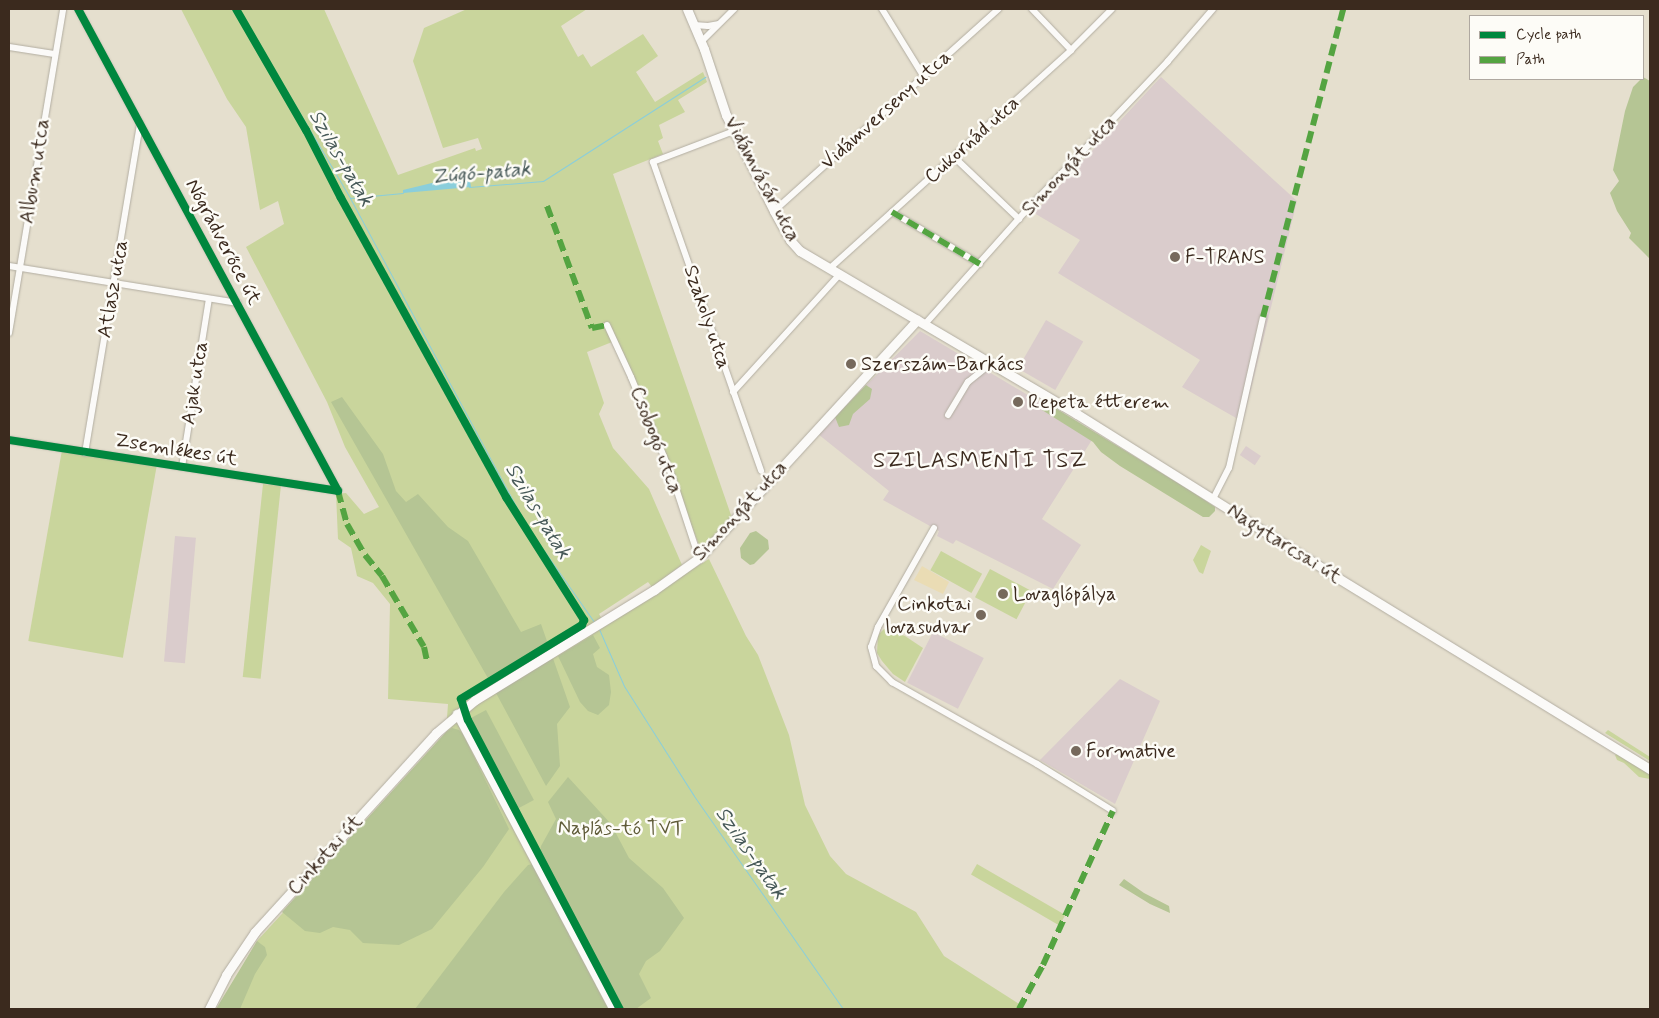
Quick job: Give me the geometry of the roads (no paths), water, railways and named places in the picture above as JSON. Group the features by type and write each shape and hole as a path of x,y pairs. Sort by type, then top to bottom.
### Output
{"main road":[{"name":"Vidámvásár utca","path":"687,9 701,42 721,103 774,211 796,247 829,269 921,322"},
{"name":"Nagytarcsai út","path":"921,322 1077,414 1650,769"},
{"name":"Simongát utca","path":"457,714 491,690 654,590 699,558 921,322"},
{"name":"Cinkotai út","path":"208,1009 226,974 255,932 414,756 457,714"}],"street":[{"name":"Album utca","path":"9,332 62,9"},
{"name":"Nógrádverőce út","path":"78,9 338,491"},
{"path":"701,42 734,9"},
{"path":"882,9 924,77"},
{"name":"Vidámverseny utca","path":"774,211 998,9"},
{"path":"1032,9 1071,50"},
{"name":"Cukornád utca","path":"829,269 1071,50 1112,9"},
{"name":"Simongát utca","path":"921,322 980,264 1019,219 1168,61 1213,9"},
{"path":"694,25 708,26 720,23"},
{"path":"9,47 54,54"},
{"name":"Atlasz utca","path":"85,453 140,124"},
{"name":"Szakoly utca","path":"734,131 653,162 761,471"},
{"path":"954,156 1019,219"},
{"path":"892,212 980,264"},
{"path":"9,266 238,303"},
{"path":"733,392 839,275"},
{"name":"Ajak utca","path":"182,467 209,299"},
{"path":"1213,499 1230,468 1263,317"},
{"name":"Csobogó utca","path":"607,325 672,476 699,558"},
{"path":"948,415 968,382 990,364"},
{"name":"Zsemlékes út","path":"9,440 338,491"},
{"path":"934,528 878,627 871,647 876,666 892,682 1037,764 1114,812"},
{"path":"457,714 613,1009"}],"water":[{"path":"469,174 471,187 403,193 403,190"}],"waterway":[{"name":"Szilas-patak","path":"238,9 350,198 528,528 594,622"},
{"name":"Zúgó-patak","path":"469,187 543,181 705,77"},
{"name":"Zúgó-patak","path":"350,198 403,193"},
{"name":"Szilas-patak","path":"599,629 624,686 694,796 843,1009"}],"place":[{"name":"F-TRANS","path":"1175,257"},
{"name":"Szerszám-Barkács","path":"851,364"},
{"name":"Repeta étterem","path":"1018,402"},
{"name":"Lovaglópálya","path":"1003,594"},
{"name":"Cinkotai lovasudvar","path":"981,615"},
{"name":"Formative","path":"1076,751"}],"district":[{"name":"SZILASMENTI TSZ","path":"980,462"}],"park label":[{"name":"Naplás-tó TVT","path":"621,828"}]}
